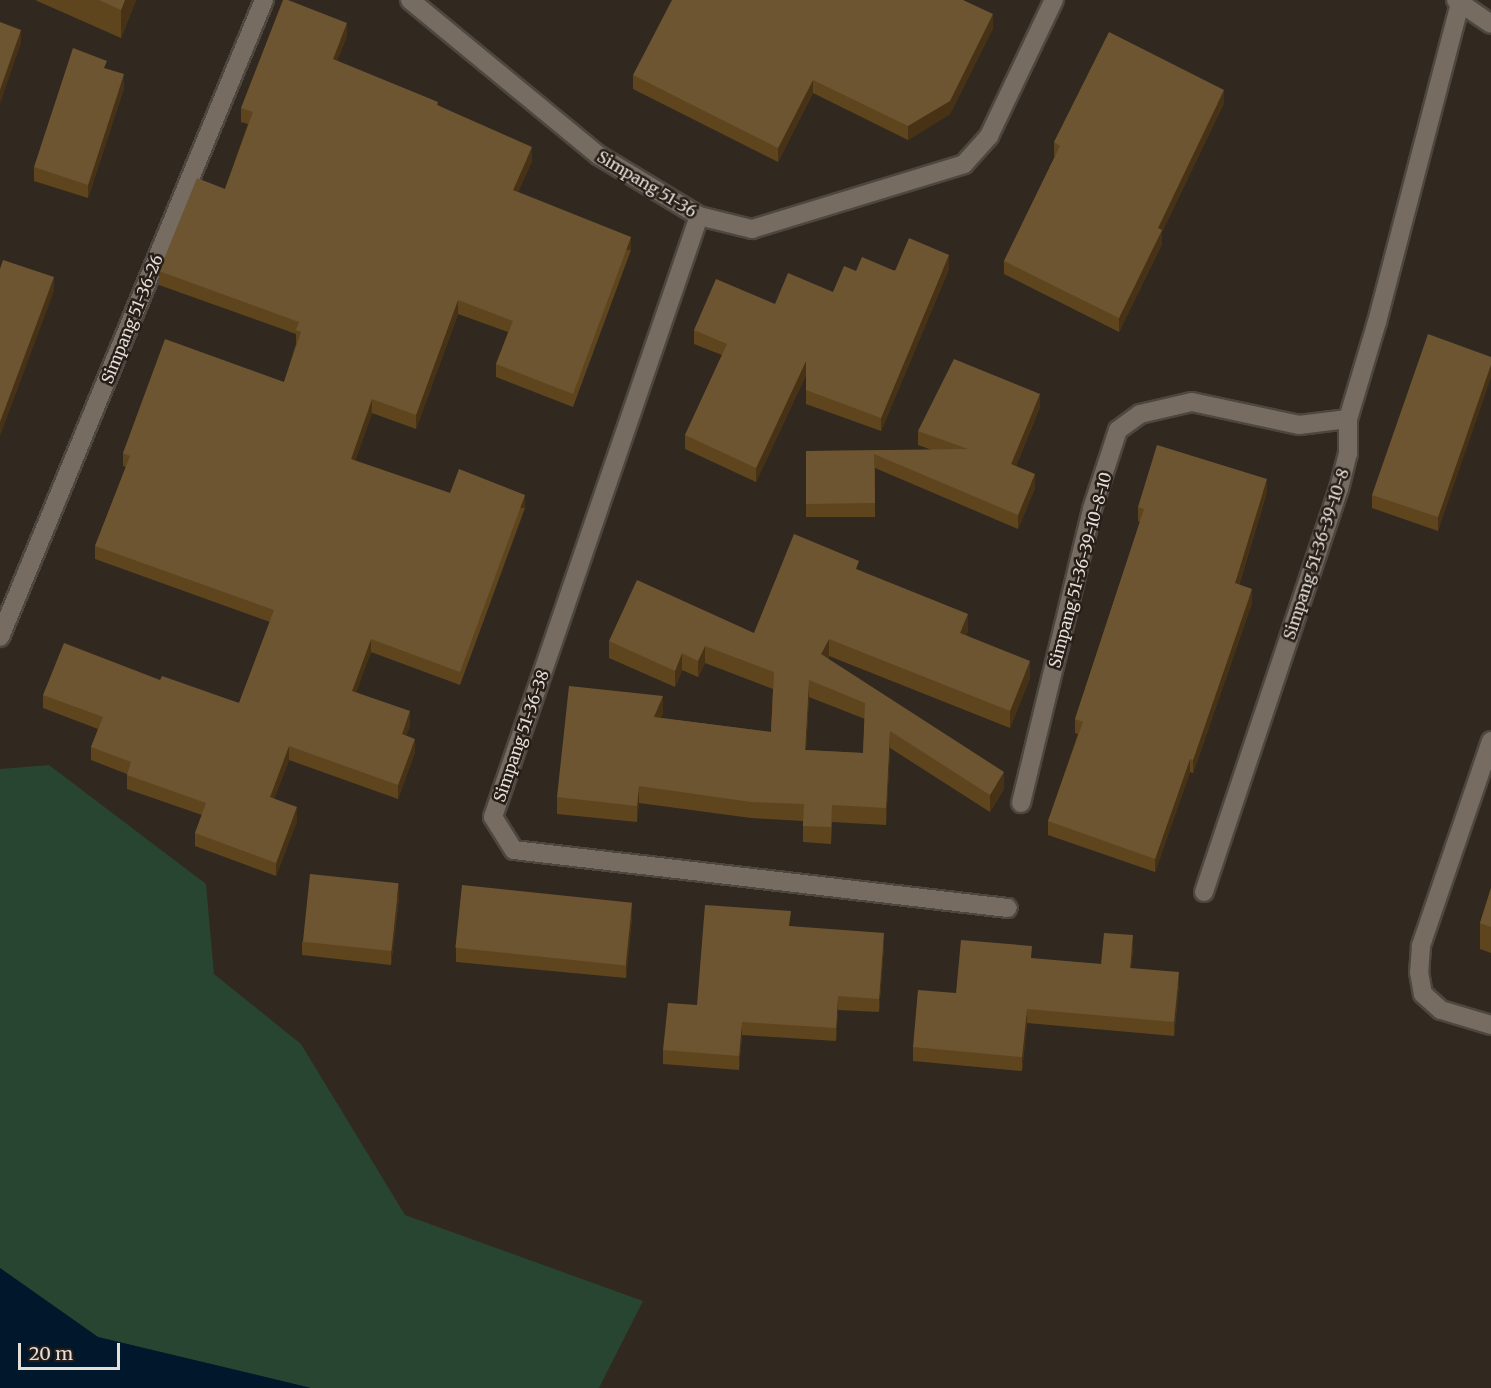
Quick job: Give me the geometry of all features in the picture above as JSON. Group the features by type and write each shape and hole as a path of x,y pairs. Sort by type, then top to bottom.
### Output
{"street":[{"name":"Simpang 51-36-26","path":"0,637 264,0"},
{"name":"Simpang 51-36","path":"410,0 598,155 699,216 752,229 964,164 989,136 1054,0"},
{"path":"1458,1 1491,24"},
{"name":"Simpang 51-36-39-10-8","path":"1204,892 1339,489 1348,454 1348,419 1377,322 1458,1"},
{"name":"Simpang 51-36-38","path":"699,216 493,817 514,850 1008,908"},
{"name":"Simpang 51-36-39-10-8-10","path":"1021,803 1092,509 1118,430 1140,414 1192,402 1299,425 1348,419"},
{"path":"1491,741 1421,946 1419,972 1423,994 1441,1010 1491,1025"}],"green space":[{"path":"49,765 206,884 214,974 301,1044 405,1215 643,1301 599,1388 311,1388 98,1337 0,1268 0,769"}],"water":[{"path":"0,1268 98,1337 311,1388 0,1388"}],"building":[{"path":"99,0 125,0 121,10"},
{"path":"283,0 347,23 333,59 438,102 437,105 532,147 513,190 631,237 573,394 496,364 513,321 458,300 416,415 372,399 351,459 450,493 459,469 525,495 460,672 371,639 352,691 410,711 402,734 415,739 398,785 289,746 270,797 297,807 276,863 195,833 206,803 127,775 131,762 91,747 103,717 43,695 64,643 160,680 162,676 239,703 274,610 95,546 130,456 123,453 165,339 284,382 301,332 296,330 299,322 159,271 197,178 225,189 253,112 241,108"},
{"path":"672,0 963,0 993,14 950,101 908,126 813,80 778,148 633,75"},
{"path":"0,22 21,30 0,90"},
{"path":"1109,32 1224,90 1158,228 1162,230 1119,318 1004,261 1060,146 1054,142"},
{"path":"73,48 107,61 104,68 124,74 88,185 34,167"},
{"path":"909,238 949,255 881,418 806,390 806,361 756,468 685,435 727,344 694,330 716,279 775,304 788,273 833,292 844,266 856,271 862,257 895,271"},
{"path":"3,260 54,277 0,422 0,269"},
{"path":"1428,334 1491,357 1491,365 1438,517 1372,495"},
{"path":"954,359 1040,394 1011,464 1035,474 1018,515 874,454 875,503 806,504 806,451 968,449 918,431"},
{"path":"1157,445 1267,479 1235,583 1252,589 1193,760 1190,759 1155,859 1048,821 1083,722 1075,719 1144,509 1138,507"},
{"path":"794,534 859,561 856,569 968,614 960,633 1030,661 1010,711 829,639 821,654 1004,772 990,795 890,731 886,808 832,805 831,827 803,826 804,804 751,802 639,786 637,806 557,797 569,686 663,696 654,717 771,732 774,672 705,646 698,661 682,653 675,671 609,641 637,580 754,633","holes":["809,680 865,703 863,753 805,750"]},
{"path":"310,874 399,883 391,951 303,942"},
{"path":"462,885 632,903 625,966 455,948"},
{"path":"1491,888 1491,927 1480,923"},
{"path":"705,905 791,911 789,926 884,933 879,999 838,996 836,1028 742,1022 739,1056 663,1050 668,1003 697,1005"},
{"path":"1104,933 1133,935 1130,968 1179,972 1174,1022 1027,1009 1022,1057 913,1047 918,990 956,993 961,940 1032,946 1031,958 1101,964"}]}
